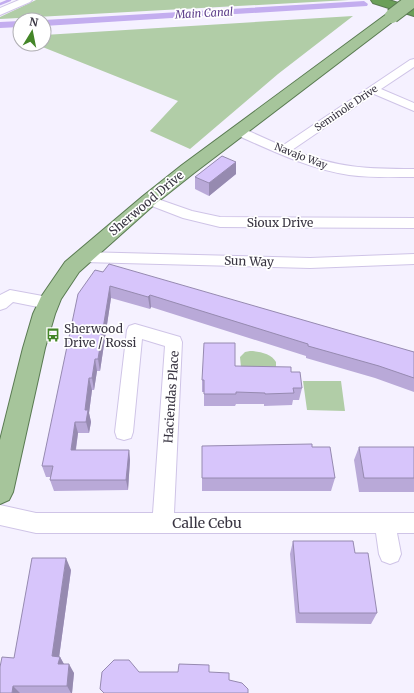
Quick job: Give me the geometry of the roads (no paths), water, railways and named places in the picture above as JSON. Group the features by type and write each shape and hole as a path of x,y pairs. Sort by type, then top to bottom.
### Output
{"highway":[{"path":"377,0 414,12"},
{"path":"390,8 414,9"}],"main road":[{"name":"Sherwood Drive","path":"0,492 34,348 48,303 72,267 149,200 238,131 390,8 413,0"},
{"path":"0,425 21,404"}],"street":[{"path":"0,12 27,0"},
{"name":"Seminole Drive","path":"284,150 412,65"},
{"path":"373,90 414,107"},
{"name":"Navajo Way","path":"238,131 318,164 339,170 370,173 414,173"},
{"name":"Sioux Drive","path":"149,200 188,215 220,222 414,223"},
{"name":"Sun Way","path":"83,257 310,262 414,260"},
{"path":"0,304 10,296 48,303"},
{"name":"Haciendas Place","path":"124,432 135,330 174,342 163,523"},
{"name":"Calle Cebu","path":"0,515 36,523 414,523"},
{"path":"385,522 390,554"}],"waterway":[{"path":"0,4 10,0"},
{"name":"Main Canal","path":"52,23 364,4"},
{"name":"Main Canal","path":"0,25 12,24"}],"place":[{"name":"Sherwood Drive / Rossi","path":"53,335"}]}
